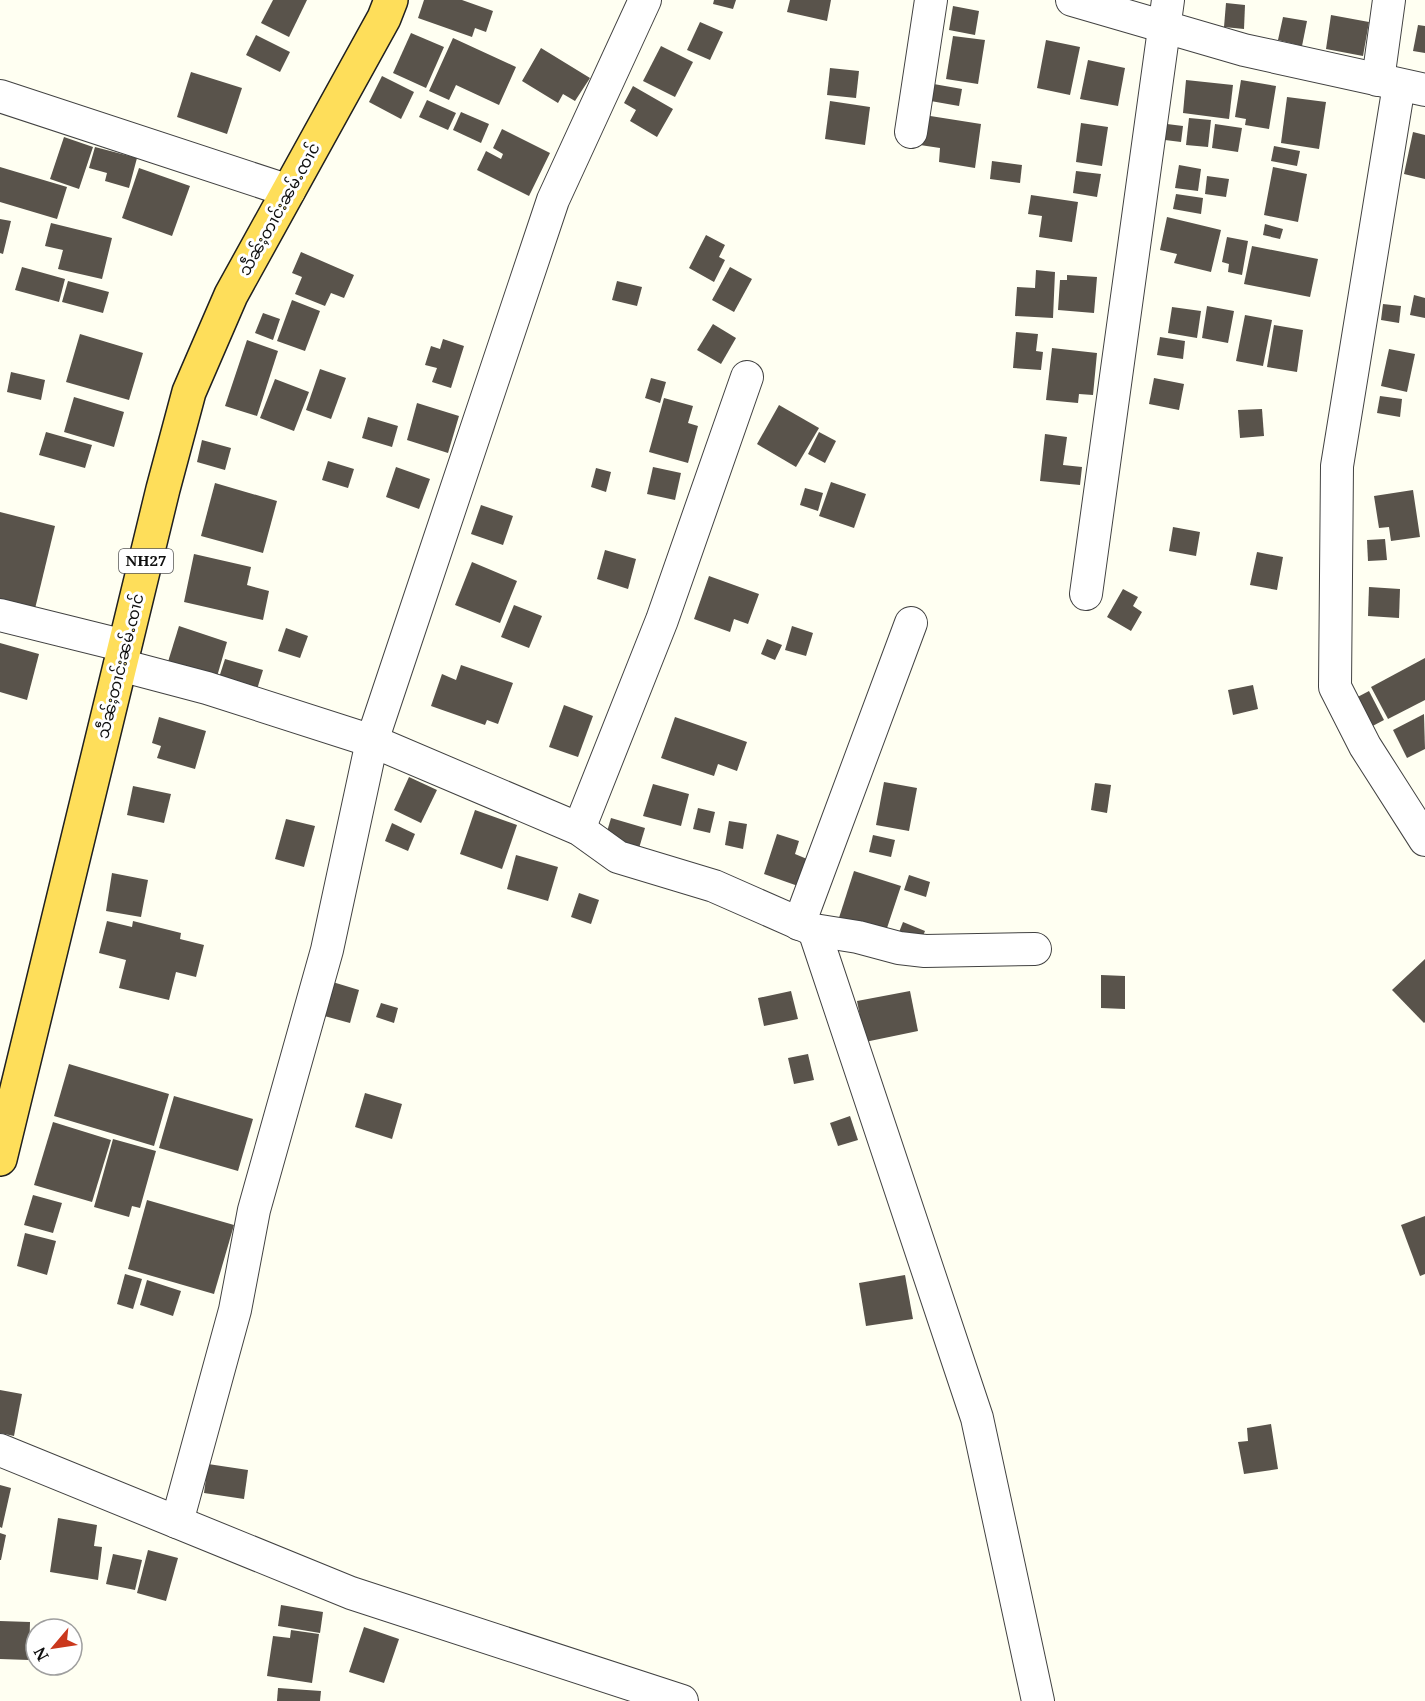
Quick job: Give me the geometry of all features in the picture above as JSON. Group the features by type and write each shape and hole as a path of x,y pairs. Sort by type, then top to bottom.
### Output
{"highway":[{"name":"သဵၼ်ႈတၢင်းၼမ်ႉၸၢင်","path":"0,1159 122,656 189,393 231,296 384,18 391,0"}],"street":[{"path":"177,1522 235,1310 254,1210 327,950 372,741 554,201 645,0"},
{"path":"911,132 931,0"},
{"path":"1072,0 1166,13 1244,50 1400,85"},
{"path":"1389,0 1400,85 1337,466 1335,687 1365,746 1425,840"},
{"path":"1086,594 1166,13"},
{"path":"0,96 289,191"},
{"path":"579,829 662,620 747,377"},
{"path":"0,615 122,656 207,688 372,741 579,829 618,856 714,886 806,927 899,948 925,951 1035,949"},
{"path":"911,623 806,927 977,1418 1038,1701"},
{"path":"0,1450 351,1593 682,1701"}],"building":[{"path":"273,0 307,0 289,37 261,23"},
{"path":"424,0 462,0 493,11 486,32 475,28 472,37 418,18"},
{"path":"714,0 736,0 733,9 713,4"},
{"path":"790,0 831,0 827,21 787,12"},
{"path":"1226,3 1245,5 1244,29 1224,27"},
{"path":"953,6 979,11 975,35 949,30"},
{"path":"1331,15 1369,22 1363,56 1326,49"},
{"path":"1283,17 1307,21 1302,46 1278,40"},
{"path":"700,22 723,32 710,60 687,50"},
{"path":"1418,25 1425,26 1425,53 1413,51"},
{"path":"411,33 444,47 426,88 393,73"},
{"path":"256,35 290,52 280,72 246,55"},
{"path":"953,36 985,40 978,84 946,79"},
{"path":"453,38 516,67 499,105 456,85 449,100 429,91"},
{"path":"1046,40 1080,47 1070,95 1037,88"},
{"path":"661,46 693,62 675,97 643,81"},
{"path":"541,48 590,78 575,101 563,94 558,103 522,81"},
{"path":"1088,60 1125,68 1118,106 1080,99"},
{"path":"830,68 859,71 856,98 827,95"},
{"path":"191,72 242,88 227,134 177,117"},
{"path":"382,76 414,92 401,119 369,102"},
{"path":"1186,80 1233,85 1229,119 1183,113"},
{"path":"1241,80 1276,86 1269,129 1245,125 1246,119 1235,117"},
{"path":"928,83 962,89 959,106 925,100"},
{"path":"633,86 673,109 657,137 630,121 636,110 624,103"},
{"path":"1287,97 1326,102 1319,149 1281,143"},
{"path":"427,100 456,113 448,130 419,117"},
{"path":"830,101 870,107 865,145 825,139"},
{"path":"461,112 489,124 481,143 453,130"},
{"path":"924,115 981,124 975,168 939,162 940,148 920,145"},
{"path":"1189,118 1211,120 1208,147 1186,145"},
{"path":"1081,123 1108,127 1102,166 1076,162"},
{"path":"1167,124 1183,126 1181,142 1165,140"},
{"path":"1215,124 1242,128 1238,152 1212,148"},
{"path":"502,129 550,153 529,196 477,170 486,151 501,159 503,154 493,148"},
{"path":"1413,132 1425,135 1425,179 1404,174"},
{"path":"64,137 93,147 79,189 50,179"},
{"path":"1274,146 1300,151 1297,166 1271,161"},
{"path":"95,147 137,158 129,188 105,181 107,173 89,168"},
{"path":"992,161 1022,165 1020,183 990,179"},
{"path":"1179,165 1201,169 1198,191 1175,188"},
{"path":"0,167 67,187 57,219 0,202"},
{"path":"1273,167 1307,174 1298,222 1264,215"},
{"path":"139,168 190,186 172,236 122,218"},
{"path":"1076,171 1101,174 1097,197 1073,193"},
{"path":"1207,176 1229,179 1226,197 1205,194"},
{"path":"1176,194 1203,198 1201,214 1173,209"},
{"path":"1031,195 1078,202 1072,242 1039,237 1042,216 1028,214"},
{"path":"1167,217 1221,230 1211,272 1174,263 1177,254 1160,250"},
{"path":"0,219 11,221 3,254 0,253"},
{"path":"51,223 112,238 102,279 58,269 63,250 45,246"},
{"path":"1265,224 1283,229 1280,239 1263,235"},
{"path":"706,235 725,245 719,257 725,260 714,282 689,268"},
{"path":"1227,237 1248,241 1242,275 1228,272 1229,264 1222,262"},
{"path":"1252,246 1318,259 1310,297 1244,284"},
{"path":"301,252 354,275 344,298 331,293 325,306 295,294 302,277 292,273"},
{"path":"22,267 65,279 59,302 15,290"},
{"path":"730,267 752,279 734,312 712,300"},
{"path":"1036,270 1055,272 1053,318 1015,316 1017,287 1035,288"},
{"path":"1067,275 1097,277 1094,313 1058,310 1060,280 1067,280"},
{"path":"68,281 109,292 103,313 62,302"},
{"path":"617,281 642,287 637,306 612,300"},
{"path":"1414,295 1425,298 1425,318 1410,315"},
{"path":"292,300 320,311 305,351 277,341"},
{"path":"1383,304 1401,306 1399,323 1381,320"},
{"path":"1207,306 1234,311 1228,343 1202,338"},
{"path":"1172,307 1201,311 1197,338 1168,333"},
{"path":"263,313 280,319 273,340 255,333"},
{"path":"1245,315 1272,320 1263,366 1236,361"},
{"path":"713,324 736,338 721,364 697,350"},
{"path":"1274,325 1303,330 1297,372 1267,367"},
{"path":"1016,332 1038,334 1036,351 1043,352 1041,370 1013,368"},
{"path":"80,334 143,353 129,400 66,382"},
{"path":"1160,337 1185,341 1183,359 1157,355"},
{"path":"443,339 464,346 451,388 432,382 437,368 425,365 431,346 440,349"},
{"path":"247,340 278,351 257,416 225,406"},
{"path":"1052,348 1097,353 1093,395 1079,394 1078,403 1046,400"},
{"path":"1389,349 1415,354 1407,392 1381,386"},
{"path":"320,369 346,378 331,419 306,410"},
{"path":"11,372 45,380 41,400 7,392"},
{"path":"651,378 666,382 660,403 645,398"},
{"path":"1154,378 1184,384 1179,410 1149,404"},
{"path":"275,379 309,392 294,431 260,418"},
{"path":"1380,396 1402,399 1400,417 1377,413"},
{"path":"74,397 124,412 114,447 64,432"},
{"path":"664,398 693,406 688,423 698,426 688,463 649,452"},
{"path":"417,403 459,416 448,453 407,440"},
{"path":"779,405 819,428 796,467 757,444"},
{"path":"1262,409 1264,436 1240,438 1238,410"},
{"path":"368,417 398,426 392,447 362,438"},
{"path":"46,432 92,445 85,468 39,455"},
{"path":"819,432 836,441 825,463 808,454"},
{"path":"1045,434 1067,437 1063,465 1082,467 1080,485 1040,481"},
{"path":"202,440 231,448 225,470 197,462"},
{"path":"328,461 354,469 348,488 322,480"},
{"path":"396,467 430,479 419,509 386,497"},
{"path":"653,467 681,473 675,500 647,494"},
{"path":"596,468 611,472 606,492 591,487"},
{"path":"831,482 866,494 854,528 819,516"},
{"path":"215,483 277,501 263,553 201,536"},
{"path":"805,488 823,493 818,511 800,505"},
{"path":"1413,490 1420,537 1391,541 1389,527 1379,528 1374,496"},
{"path":"481,505 513,516 503,545 471,534"},
{"path":"0,512 55,526 33,617 0,609"},
{"path":"1173,527 1200,532 1196,556 1169,551"},
{"path":"1385,539 1387,560 1368,561 1367,540"},
{"path":"605,550 636,559 628,589 597,579"},
{"path":"1257,552 1283,557 1277,590 1250,585"},
{"path":"194,554 251,567 247,585 269,591 263,620 184,602"},
{"path":"472,562 517,581 500,623 455,605"},
{"path":"709,576 759,594 748,624 734,619 730,632 694,619"},
{"path":"1369,587 1400,589 1399,618 1368,616"},
{"path":"1123,589 1138,597 1133,606 1142,612 1131,631 1107,617"},
{"path":"514,605 542,616 529,648 501,637"},
{"path":"179,626 227,642 216,680 167,665"},
{"path":"792,626 813,633 806,656 785,650"},
{"path":"286,628 308,636 300,658 278,651"},
{"path":"767,639 782,645 775,660 761,654"},
{"path":"0,643 39,654 27,700 0,692"},
{"path":"1425,658 1425,700 1388,719 1371,687"},
{"path":"225,659 263,670 254,699 216,687"},
{"path":"461,665 513,683 498,724 487,720 485,725 431,706 442,674 456,680"},
{"path":"1253,685 1258,709 1233,715 1228,690"},
{"path":"1369,691 1384,720 1365,730 1350,701"},
{"path":"564,705 593,716 578,757 549,747"},
{"path":"1424,714 1425,749 1407,758 1393,730"},
{"path":"159,717 206,731 195,769 157,758 161,746 152,743"},
{"path":"675,717 747,742 737,771 718,764 714,776 661,758"},
{"path":"409,777 437,790 421,823 394,810"},
{"path":"884,782 917,788 909,831 876,825"},
{"path":"1095,783 1111,785 1107,813 1091,810"},
{"path":"653,784 689,794 681,826 643,816"},
{"path":"133,786 171,794 164,823 127,815"},
{"path":"698,808 715,812 710,833 693,829"},
{"path":"475,810 517,825 502,869 460,854"},
{"path":"611,818 645,828 637,855 603,845"},
{"path":"286,819 315,826 304,867 275,859"},
{"path":"729,821 747,824 743,849 725,845"},
{"path":"392,823 415,834 408,851 385,841"},
{"path":"777,834 799,841 795,854 807,859 798,886 764,874"},
{"path":"873,835 895,840 891,857 869,852"},
{"path":"516,855 558,867 548,901 507,889"},
{"path":"854,871 901,886 883,940 837,924"},
{"path":"112,873 148,880 141,917 106,911"},
{"path":"909,875 930,882 926,897 904,890"},
{"path":"579,893 599,900 591,924 571,917"},
{"path":"107,921 132,927 133,921 181,933 180,939 204,945 196,977 176,972 169,1000 119,988 126,960 99,953"},
{"path":"903,922 925,931 918,948 896,940"},
{"path":"1425,959 1425,1022 1424,1023 1392,990"},
{"path":"1101,975 1125,976 1125,1009 1101,1008"},
{"path":"326,980 359,990 350,1023 317,1014"},
{"path":"791,991 798,1019 764,1026 758,998"},
{"path":"910,991 918,1031 865,1042 857,1001"},
{"path":"381,1003 398,1008 394,1023 376,1017"},
{"path":"808,1054 814,1080 794,1084 788,1058"},
{"path":"69,1064 169,1094 154,1146 54,1116"},
{"path":"365,1093 402,1104 392,1139 355,1127"},
{"path":"174,1096 253,1119 238,1171 159,1148"},
{"path":"850,1116 858,1140 838,1146 830,1123"},
{"path":"53,1122 111,1140 92,1202 34,1185"},
{"path":"113,1139 156,1151 140,1208 132,1206 129,1217 94,1207"},
{"path":"33,1195 62,1203 53,1233 24,1225"},
{"path":"147,1200 234,1225 214,1294 128,1269"},
{"path":"1425,1216 1425,1274 1420,1276 1401,1225"},
{"path":"25,1233 56,1241 47,1275 17,1266"},
{"path":"125,1274 142,1279 133,1309 117,1304"},
{"path":"905,1275 913,1319 866,1326 859,1283"},
{"path":"147,1280 181,1291 173,1316 140,1305"},
{"path":"0,1390 22,1394 14,1436 0,1433"},
{"path":"1271,1424 1278,1469 1244,1474 1238,1442 1248,1441 1247,1428"},
{"path":"208,1464 248,1470 244,1499 204,1493"},
{"path":"0,1485 11,1488 2,1528 0,1527"},
{"path":"58,1518 97,1525 94,1546 102,1547 98,1580 50,1572"},
{"path":"0,1533 6,1535 1,1560 0,1560"},
{"path":"148,1550 178,1558 166,1601 137,1593"},
{"path":"113,1554 142,1560 135,1590 106,1584"},
{"path":"281,1605 323,1612 320,1633 278,1626"},
{"path":"0,1621 24,1622 24,1660 0,1659"},
{"path":"364,1627 399,1639 384,1683 349,1672"},
{"path":"291,1630 319,1634 312,1683 267,1676 273,1636 290,1638"},
{"path":"278,1688 321,1691 320,1701 277,1701"}]}
